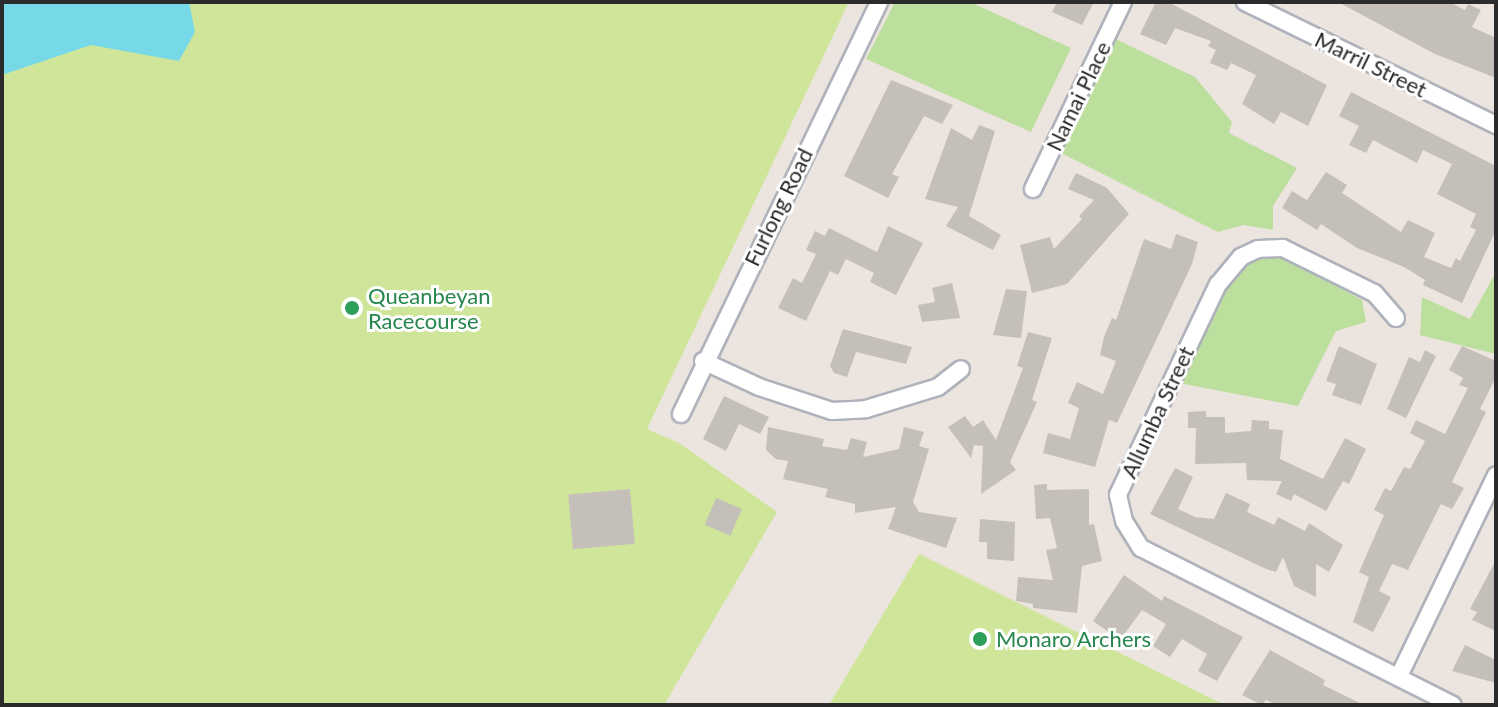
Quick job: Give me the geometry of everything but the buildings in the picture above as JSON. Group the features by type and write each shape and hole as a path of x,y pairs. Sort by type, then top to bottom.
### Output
{"street":[{"name":"Furlong Road","path":"681,414 703,361 879,2"},
{"name":"Namai Place","path":"1033,189 1123,2"},
{"name":"Marril Street","path":"1245,2 1496,125"},
{"name":"Allumba Street","path":"1396,318 1374,293 1283,248 1258,249 1241,257 1218,284 1118,495 1124,521 1141,548 1453,705"},
{"path":"703,361 759,387 832,411 866,409 938,387 961,369"},
{"path":"1399,676 1496,475"}],"green space":[{"name":"Queanbeyan Racecourse","path":"2,2 849,2 647,429 679,443 777,512 664,705 2,705"},
{"path":"895,2 970,2 1071,48 1031,132 866,59"},
{"path":"1107,35 1195,77 1232,122 1229,133 1297,168 1273,206 1273,230 1244,225 1218,232 1053,149"},
{"path":"1263,256 1281,256 1362,300 1366,322 1336,331 1298,406 1174,382 1229,281 1246,263"},
{"path":"1496,272 1496,354 1420,335 1422,297 1470,319"},
{"name":"Monaro Archers","path":"919,554 1067,627 1225,705 829,705"}],"water":[{"path":"2,2 189,2 195,32 179,61 91,45 2,75"}],"place":[{"name":"Queanbeyan Racecourse","path":"352,308"},
{"name":"Monaro Archers","path":"980,639"}]}
